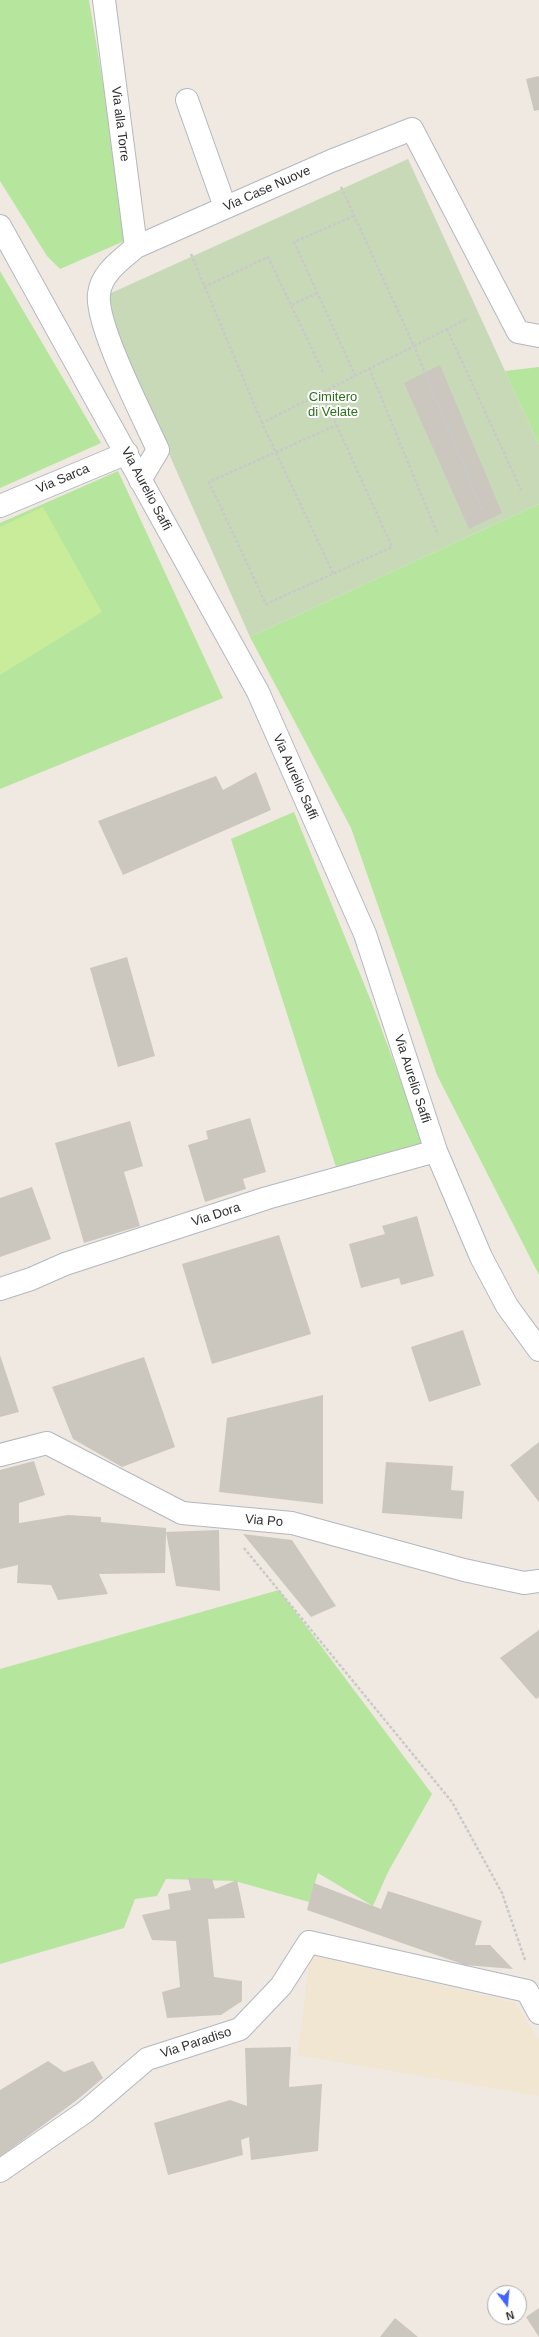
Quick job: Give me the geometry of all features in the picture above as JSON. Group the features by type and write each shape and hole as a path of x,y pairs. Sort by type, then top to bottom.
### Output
{"street":[{"name":"Via alla Torre","path":"104,0 136,248"},
{"path":"186,100 225,207"},
{"name":"Via Case Nuove","path":"140,480 158,450 102,323 98,293 110,269 136,248 225,207 331,161 412,130 518,332 539,336"},
{"name":"Via Aurelio Saffi","path":"0,226 127,452 140,480 258,692 365,934 436,1151 481,1257 508,1306 539,1350"},
{"name":"Via Sarca","path":"0,506 127,452"},
{"name":"Via Dora","path":"0,1289 31,1279 65,1264 267,1198 436,1151"},
{"name":"Via Po","path":"0,1455 47,1443 182,1514 292,1523 464,1570 524,1583 539,1581"},
{"name":"Via Paradiso","path":"0,2171 85,2112 147,2059 240,2029 281,1986 309,1942 527,1991"},
{"path":"527,1991 539,2013"}],"path":[{"path":"342,190 414,346 482,509"},
{"path":"354,216 294,242 355,375"},
{"path":"204,287 268,257 324,372"},
{"path":"192,258 262,423 333,573"},
{"path":"292,305 317,293"},
{"path":"262,423 468,318"},
{"path":"447,329 522,492"},
{"path":"369,368 438,535"},
{"path":"322,393 337,425 392,547 266,604 209,482 276,454 337,425"},
{"path":"219,1517 452,1802 502,1893 525,1960 527,1991"}],"shaded area":[{"path":"310,1955 514,2002 539,2040 539,2096 298,2055"}],"green space":[{"path":"0,0 89,0 129,239 60,269 47,256 0,181"},
{"name":"Cimitero di Velate","path":"408,159 539,445 539,504 250,637 100,298"},
{"path":"0,271 101,443 0,488"},
{"path":"539,367 539,445 505,371"},
{"path":"118,471 223,698 0,789 0,523"},
{"path":"539,504 539,1275 437,1075 351,828 250,637"},
{"path":"43,507 102,612 0,675 0,527"},
{"path":"294,812 373,1006 424,1144 336,1167 231,839"},
{"path":"279,1590 432,1794 388,1872 373,1906 318,1873 309,1902 235,1881 166,1879 157,1896 135,1899 124,1928 0,1964 0,1669"}],"building":[{"path":"539,76 539,110 534,111 526,79"},
{"path":"440,365 502,513 469,529 404,383"},
{"path":"256,772 271,810 123,875 98,821 216,776 223,790"},
{"path":"127,957 155,1056 118,1067 90,968"},
{"path":"250,1118 266,1172 243,1179 246,1189 205,1202 188,1145 208,1139 206,1131"},
{"path":"130,1121 143,1166 124,1172 140,1226 84,1243 55,1143"},
{"path":"32,1187 51,1239 0,1257 0,1198"},
{"path":"417,1216 434,1276 401,1285 399,1278 361,1288 349,1244 385,1234 382,1226"},
{"path":"279,1235 311,1334 212,1364 182,1264"},
{"path":"463,1330 481,1385 429,1402 411,1347"},
{"path":"0,1355 19,1412 0,1417"},
{"path":"144,1357 175,1447 122,1467 73,1439 52,1387"},
{"path":"323,1395 323,1504 219,1492 227,1418"},
{"path":"539,1442 539,1502 510,1465"},
{"path":"34,1461 45,1495 19,1503 19,1523 68,1515 101,1517 101,1522 166,1528 165,1573 99,1574 108,1594 58,1600 51,1585 17,1583 18,1565 0,1569 0,1470"},
{"path":"386,1462 453,1466 451,1490 464,1491 462,1519 382,1513"},
{"path":"219,1530 220,1591 176,1586 166,1532"},
{"path":"243,1534 292,1540 336,1606 311,1617"},
{"path":"539,1630 539,1697 536,1699 500,1658"},
{"path":"188,1878 212,1879 215,1889 237,1880 245,1918 208,1919 214,1977 242,1981 242,2001 221,2015 167,2018 162,1992 180,1987 176,1941 152,1940 142,1915 170,1909 168,1894 191,1890"},
{"path":"314,1883 381,1909 388,1891 482,1921 475,1945 490,1945 513,1969 465,1965 307,1910"},
{"path":"291,2047 289,2087 322,2084 318,2151 251,2160 249,2137 241,2140 243,2155 168,2175 154,2123 230,2100 247,2106 245,2048"},
{"path":"48,2061 64,2072 93,2061 103,2078 77,2100 0,2157 0,2090"},
{"path":"539,2308 539,2337 527,2319 527,2316"},
{"path":"395,2318 418,2337 380,2337"}]}
